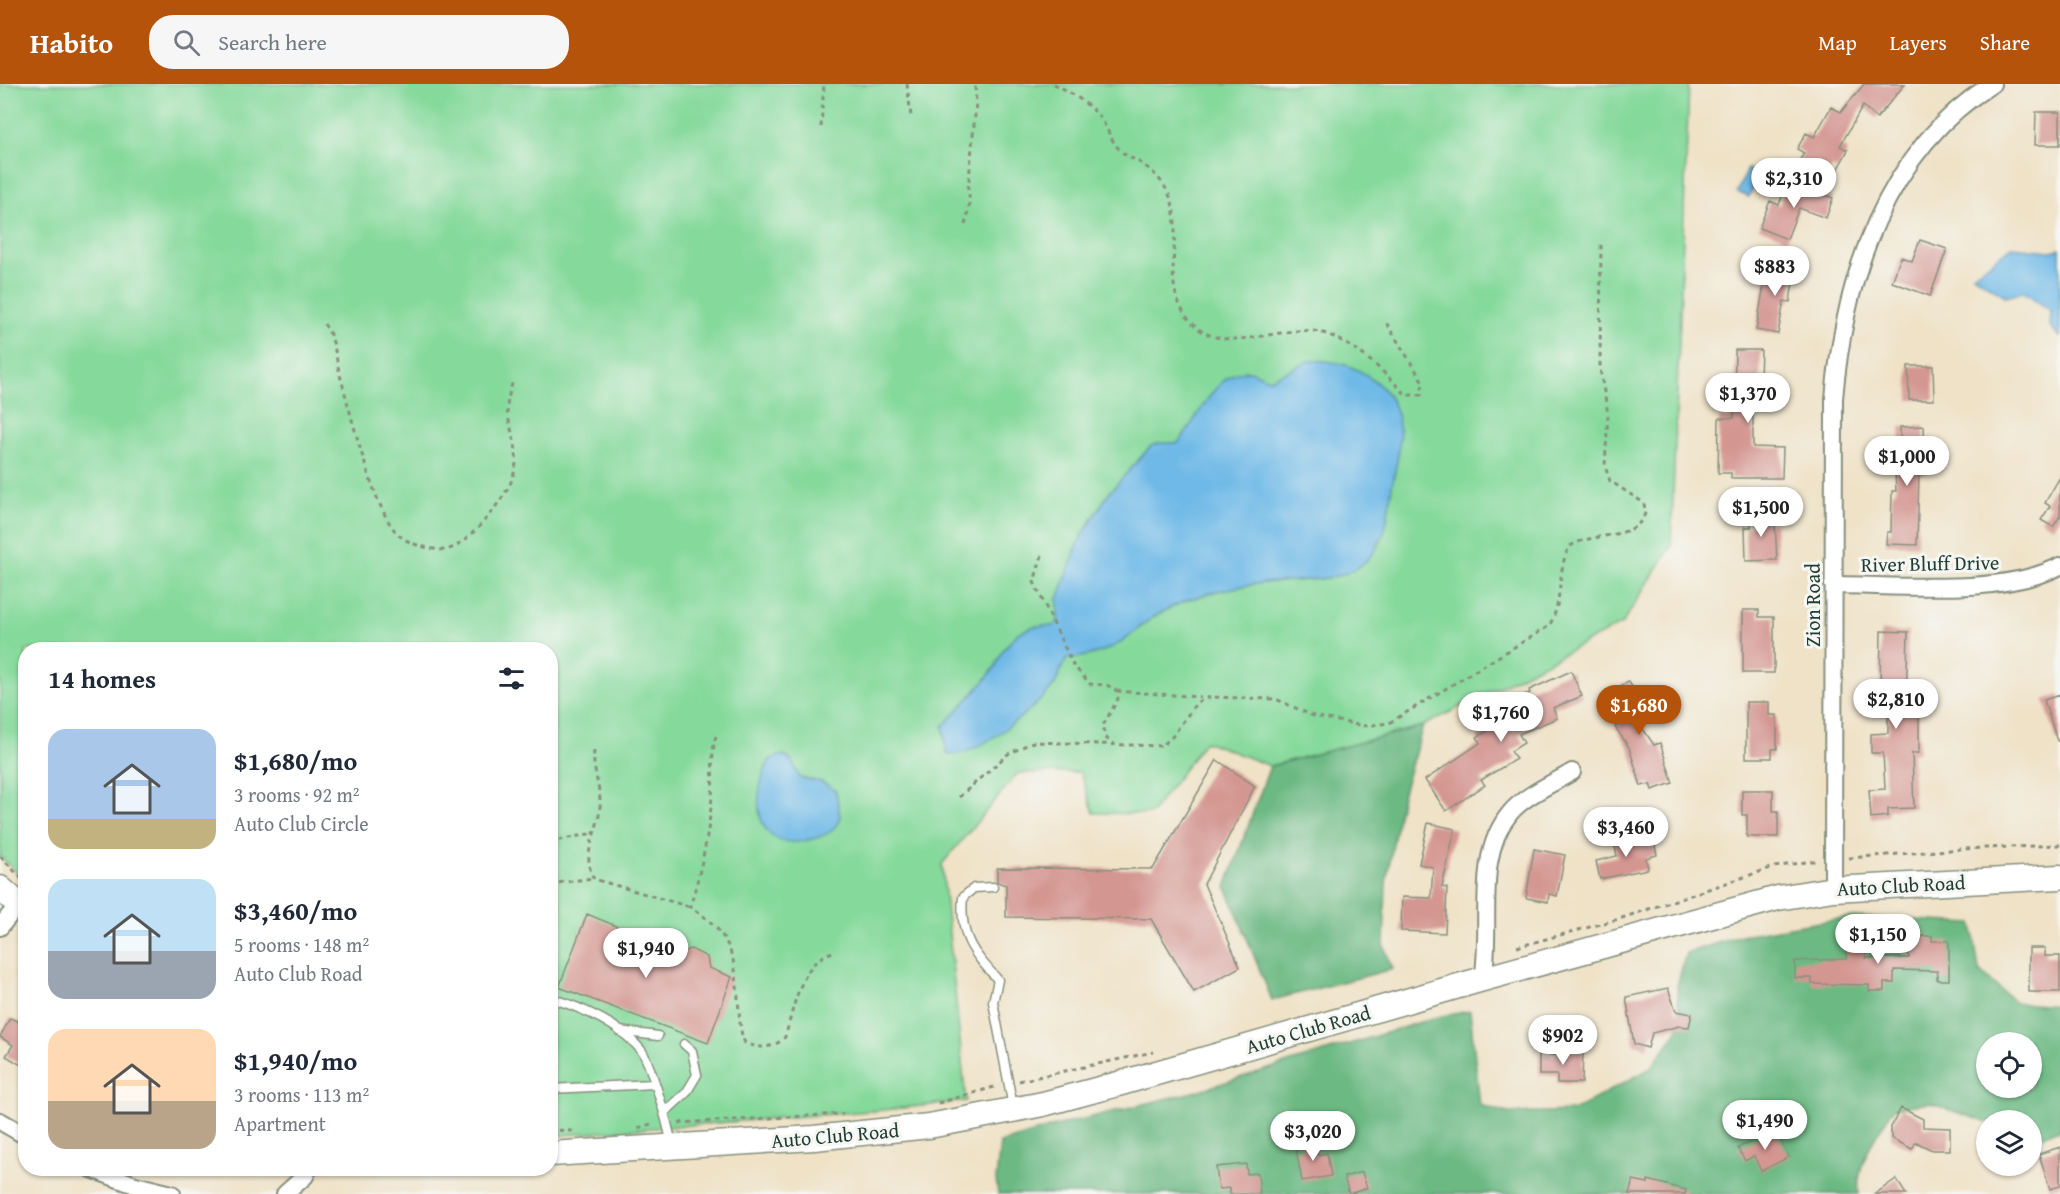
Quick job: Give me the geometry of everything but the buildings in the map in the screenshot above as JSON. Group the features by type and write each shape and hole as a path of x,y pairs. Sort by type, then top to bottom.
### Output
{"street":[{"name":"Zion Road","path":"1833,889 1834,399 1838,347 1849,296 1864,248 1877,220 1913,158 1947,118 1970,98 1992,84"},
{"name":"River Bluff Drive","path":"1833,585 1983,585 2014,582 2045,574 2060,566"},
{"path":"1484,979 1487,958 1488,868 1491,848 1511,812 1527,798 1572,772"},
{"name":"Auto Club Road","path":"558,1153 670,1135 890,1130 1014,1110 1118,1084 1714,914 1778,898 1833,889 2060,877"},
{"path":"0,888 18,897"},
{"path":"0,927 18,905"},
{"path":"0,1121 18,1131"},
{"path":"111,1176 172,1194"},
{"path":"285,1194 305,1176"}],"lane":[{"path":"993,887 974,888 963,897 961,912 965,935 972,950 998,980 993,1002 1014,1110"},
{"path":"558,1001 584,1009 619,1031 642,1052 670,1135"},
{"path":"619,1031 658,1036"},
{"path":"664,1113 687,1093 698,1076 692,1051 684,1044"},
{"path":"558,1089 654,1084"}],"path":[{"path":"821,127 824,84"},
{"path":"907,84 911,116"},
{"path":"965,225 970,202 968,190 976,104 975,84"},
{"path":"1054,84 1093,111 1120,151 1147,167 1163,183 1174,213 1171,267 1173,277 1181,305 1197,328 1208,334 1233,338 1308,331 1323,333 1372,362 1403,392 1409,395 1421,394 1423,382 1385,321"},
{"path":"1042,555 1034,582 1073,665 1090,684 1107,685 1116,691 1276,699 1313,716 1363,726 1389,723 1549,626 1557,613 1562,565 1569,547 1575,543 1631,529 1639,525 1645,513 1644,503 1610,481 1605,466 1608,414 1600,369 1601,241"},
{"path":"324,324 336,348 339,372 370,476 384,512 399,536 413,544 430,548 453,549 464,542 498,503 511,483 516,466 517,443 508,415 513,380"},
{"path":"1116,691 1118,699 1102,727 1107,739 1116,746"},
{"path":"959,797 1008,754 1033,742 1162,746 1172,737 1197,702 1207,697"},
{"path":"690,907 703,863 711,812 712,748 716,736"},
{"path":"593,878 589,852 600,804 594,751"},
{"path":"558,840 593,833"},
{"path":"0,856 18,890"},
{"path":"558,882 593,878 690,907 718,928 733,954 740,1029 745,1043 751,1046 772,1047 784,1037 804,981 818,959 833,952"},
{"path":"929,1106 968,1092 1158,1050"},
{"path":"634,1130 647,1124 670,1135 850,1114"},
{"path":"558,1130 576,1131"}],"green space":[{"path":"0,84 1689,84 1671,547 1622,624 1423,726 1270,766 1205,741 1151,814 1094,813 1080,772 1018,773 942,864 966,1101 884,1110 558,1135 558,642 18,642 18,874 0,857"},
{"path":"1423,726 1401,799 1386,883 1384,946 1393,969 1272,1000 1226,887 1270,766"},
{"path":"1851,917 1972,923 1979,970 2016,1003 2060,1006 2060,1130 2042,1136 2042,1110 1976,1110 1976,1119 1929,1103 1894,1108 1864,1160 1859,1194 998,1194 996,1180 1000,1143 1055,1126 1197,1091 1437,1017 1470,1011 1480,1105 1508,1113 1573,1111 1651,1068 1680,1026 1677,986 1686,953 1742,935"}],"water":[{"path":"1747,169 1759,174 1749,197 1737,192"},
{"path":"2012,247 2051,251 2060,249 2060,337 2050,327 2051,311 2024,292 2005,296 1973,275"},
{"path":"1309,361 1340,364 1368,376 1380,385 1396,410 1399,443 1387,520 1379,545 1367,560 1347,573 1336,576 1262,583 1218,591 1173,606 1115,646 1093,654 1067,659 1052,688 1019,719 972,749 958,754 947,754 943,726 982,684 995,667 1003,650 1018,633 1035,626 1054,626 1058,621 1058,599 1079,541 1108,494 1151,446 1160,443 1178,443 1216,388 1236,373 1251,371 1270,379"},
{"path":"783,755 791,760 800,778 822,782 836,791 840,818 835,827 826,834 793,842 778,839 768,832 761,820 759,806 763,775 770,759"}]}
